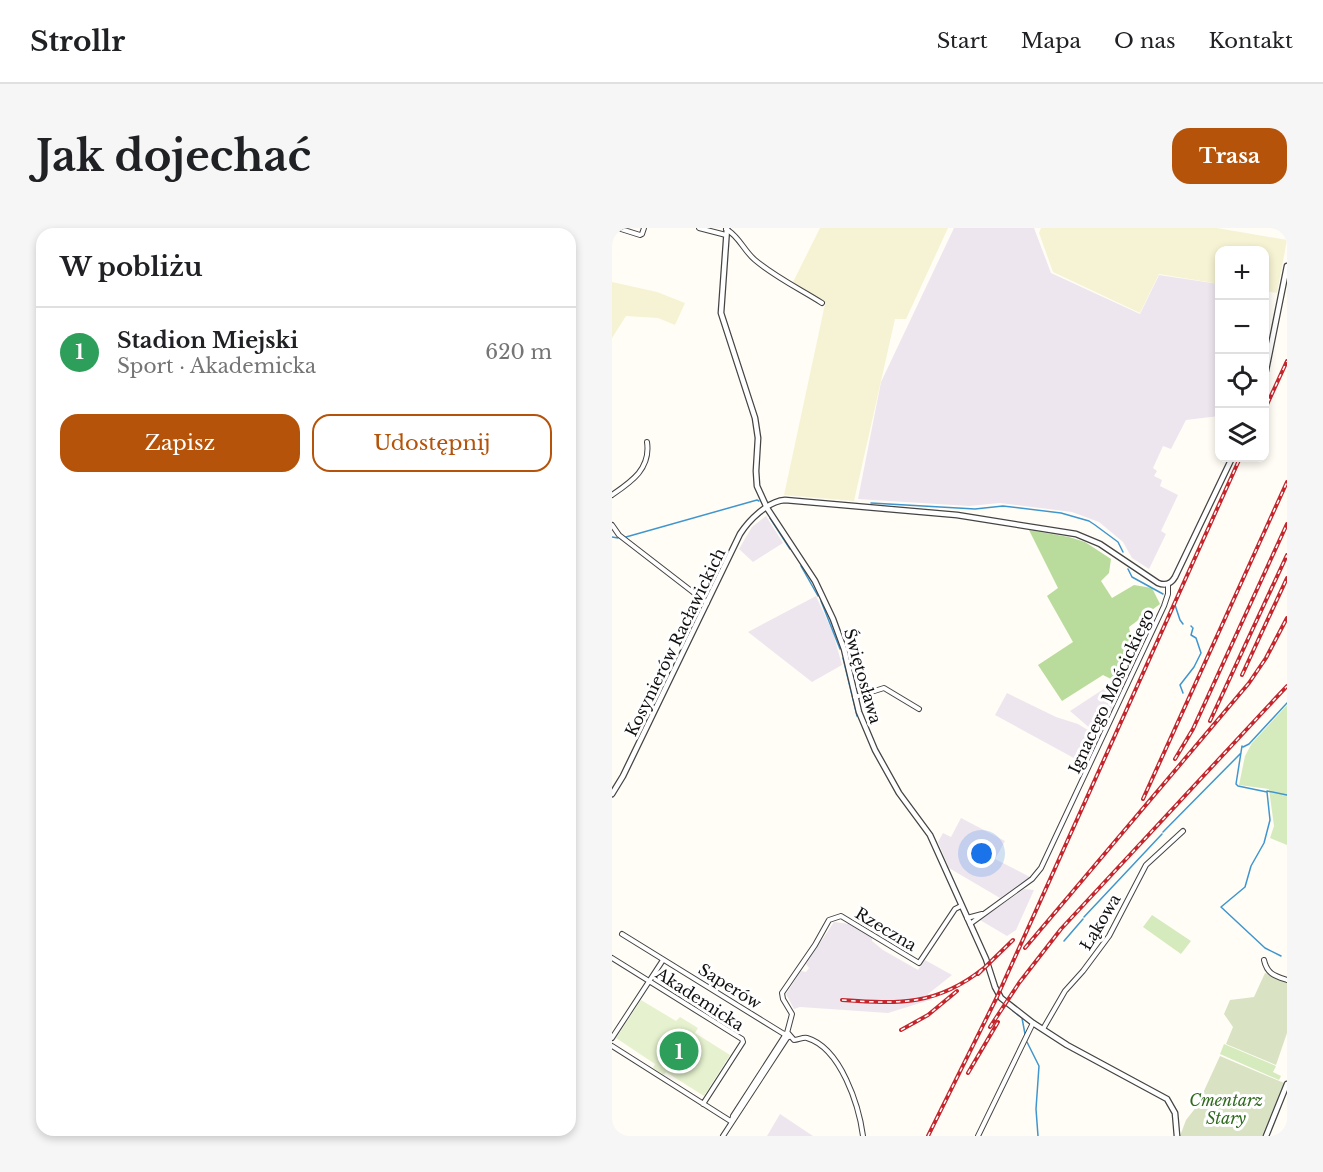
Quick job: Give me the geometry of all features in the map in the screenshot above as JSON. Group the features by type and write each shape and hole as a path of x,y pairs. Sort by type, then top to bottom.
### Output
{"street":[{"path":"621,229 640,235 644,228"},
{"path":"699,228 726,231 735,235 745,250 761,266 822,303"},
{"name":"Świętosława","path":"726,231 721,313 755,418 758,438 756,480 760,495 810,573 829,609 841,640 862,720 875,750 899,793 928,831 986,959 996,990 1010,1006 1032,1023 1167,1099 1175,1113 1177,1136"},
{"path":"1269,355 1287,266"},
{"path":"612,495 635,479 641,471 647,457 647,442"},
{"name":"Ignacego Mościckiego","path":"970,924 1032,879 1041,868 1164,606 1168,584 1175,578 1230,462"},
{"path":"767,508 779,501 785,501 939,513 1054,529 1089,538 1158,584 1168,584"},
{"name":"Kosynierów Racławickich","path":"612,794 623,776 744,528 767,508"},
{"path":"612,525 619,535 707,603"},
{"path":"855,697 884,688 919,709"},
{"name":"Łąkowa","path":"1043,1029 1065,991 1109,936 1146,865 1183,831"},
{"name":"Rzeczna","path":"786,1036 792,1014 782,993 829,920 841,916 919,963 955,909 961,906"},
{"name":"Ignacego Mościckiego","path":"967,918 983,914"},
{"name":"Saperów","path":"622,934 786,1036 794,1040 805,1038 826,1052 837,1065 853,1094 863,1136"},
{"name":"Akademicka","path":"612,958 742,1039 703,1104"},
{"path":"612,1038 663,960"},
{"path":"1264,960 1270,973 1287,980"},
{"path":"978,1136 1032,1023"},
{"path":"723,1136 733,1116 786,1036"},
{"path":"612,1046 732,1122"},
{"path":"1266,1136 1285,1094 1287,1084"}],"shaded area":[{"path":"820,228 948,228 906,319 895,319 854,501 784,495 825,304 793,282"},
{"path":"954,228 1034,228 1051,273 1140,314 1159,275 1215,283 1215,416 1186,420 1171,449 1163,446 1153,468 1157,471 1154,476 1162,480 1160,486 1178,495 1161,531 1166,534 1149,569 1132,558 1123,542 1099,522 1072,512 1000,503 969,506 858,499 881,382"},
{"path":"1041,228 1217,228 1287,240 1277,293 1269,292 1269,246 1215,246 1215,283 1159,274 1140,313 1053,272 1039,233"},
{"path":"612,282 657,292 685,303 675,325 658,318 626,316 612,338"},
{"path":"766,516 783,543 753,562 739,549 752,527"},
{"path":"816,596 833,633 842,665 812,682 748,632"},
{"path":"1128,673 1099,736 1070,711"},
{"path":"1007,693 1091,732 1098,738 1087,761 1083,763 995,715"},
{"path":"961,818 1005,841 995,859 1030,877 1000,898 949,868 938,842 943,833 951,837"},
{"path":"1024,889 1034,890 1016,930 1007,936 980,920"},
{"path":"834,922 849,924 872,937 872,941 883,950 918,970 925,960 952,975 928,994 930,1000 888,1013 800,1007 794,1009 786,994 801,971 806,972 809,968 806,964"},
{"path":"780,1114 813,1136 767,1136"}],"green space":[{"path":"1029,530 1085,542 1111,559 1109,573 1101,581 1112,598 1134,585 1152,588 1160,604 1129,627 1134,658 1122,674 1113,680 1103,675 1062,701 1038,665 1073,642 1047,596 1058,588"},
{"path":"1287,705 1287,845 1270,838 1274,826 1269,789 1239,785 1245,756 1252,743"},
{"path":"1152,915 1191,941 1181,954 1143,927"},
{"path":"1265,973 1287,981 1287,1033 1276,1065 1226,1044 1233,1027 1224,1014 1230,1000 1254,997"},
{"path":"641,1000 676,1021 680,1017 698,1028 695,1033 730,1055 704,1096 666,1072 664,1075 653,1068 655,1064 616,1038"},
{"path":"1224,1044 1276,1066 1273,1072 1281,1076 1279,1080 1220,1054"},
{"name":"Cmentarz Stary","path":"1220,1056 1284,1083 1262,1136 1180,1136"}],"waterway":[{"path":"626,537 759,501"},
{"path":"871,503 975,509 1003,506 1061,513 1089,521 1118,542 1123,552"},
{"path":"770,518 790,549"},
{"path":"612,537 618,538"},
{"path":"801,566 818,596"},
{"path":"1128,569 1132,577 1163,594"},
{"path":"821,601 840,649"},
{"path":"1175,605 1183,624"},
{"path":"1183,693 1180,685 1194,667 1201,653 1196,638 1191,635 1193,628"},
{"path":"843,658 857,716"},
{"path":"1243,747 1249,744 1287,703"},
{"path":"1242,746 1236,784 1267,792 1270,820 1264,843 1251,866 1245,887 1221,907 1265,948 1281,956"},
{"path":"1163,832 1241,753"},
{"path":"1267,791 1287,795"},
{"path":"1084,917 1162,834"},
{"path":"1064,941 1083,919"},
{"path":"1013,1011 1022,1018 1025,1034"},
{"path":"1027,1042 1039,1066 1036,1109 1038,1136"}],"railway":[{"path":"1265,408 1287,361"},
{"path":"928,1136 997,997 1238,462"},
{"path":"1143,799 1287,482"},
{"path":"1175,759 1193,729 1287,524"},
{"path":"1210,721 1287,555"},
{"path":"1242,675 1287,578"},
{"path":"1025,948 1249,683 1266,658 1287,618"},
{"path":"990,1027 1019,983 1061,929 1287,686"},
{"path":"978,974 1013,940"},
{"path":"842,1000 882,1002 917,1000 950,990 984,968"},
{"path":"901,1030 928,1015 957,991"},
{"path":"968,1073 998,1022"}],"place":[{"name":"Stadion Miejski","path":"679,1051"}]}
